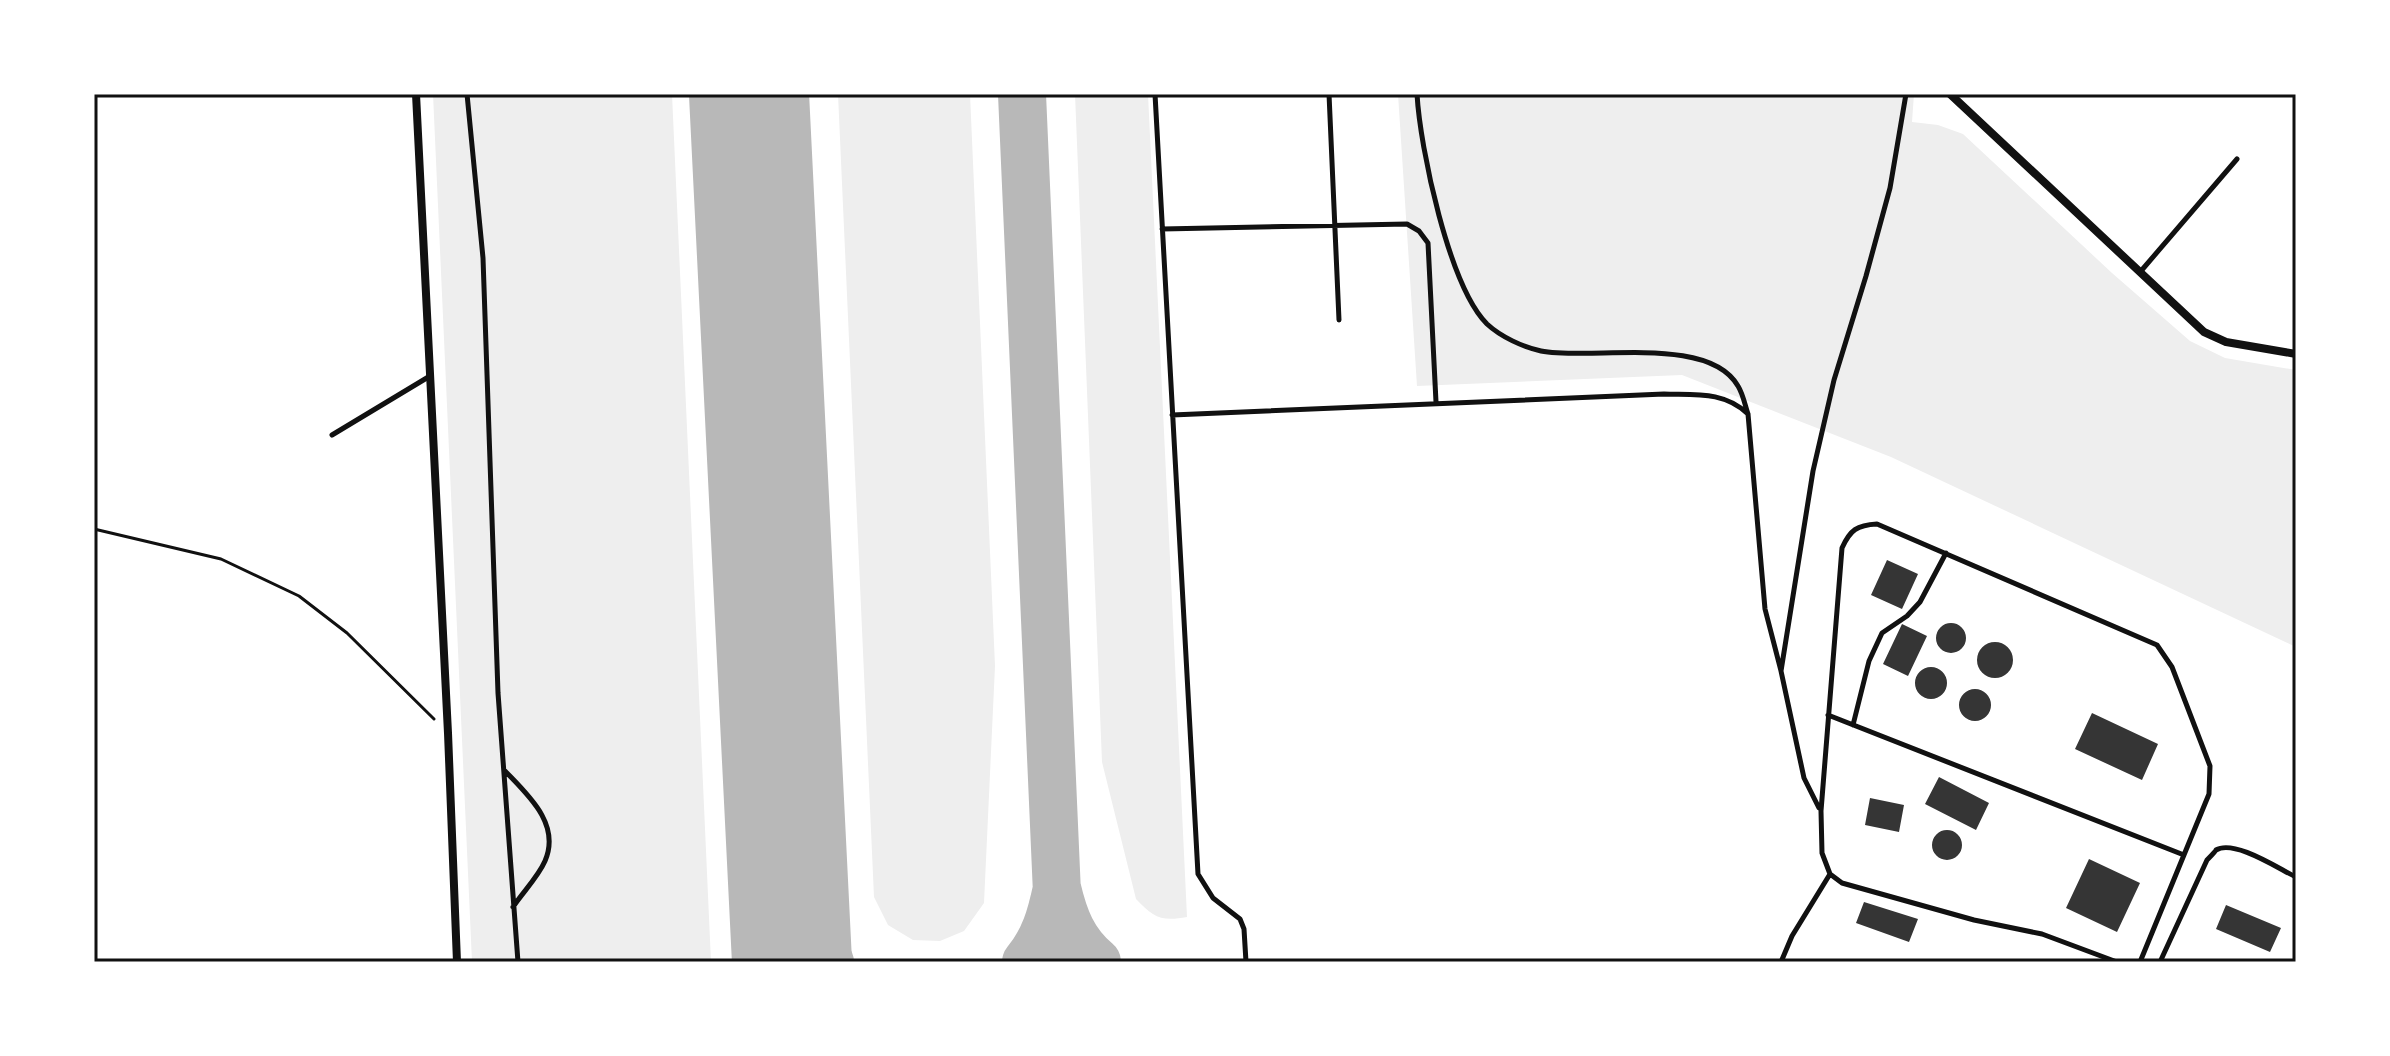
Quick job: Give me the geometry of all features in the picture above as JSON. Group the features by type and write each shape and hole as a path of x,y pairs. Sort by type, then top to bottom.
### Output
{"street":[{"path":"416,94 457,962"},
{"path":"1950,94 2204,332 2226,342 2296,354"}],"lane":[{"path":"467,94 483,258 498,693 518,962"},
{"path":"1155,94 1198,874 1213,898 1240,919 1244,929 1246,962"},
{"path":"1329,94 1339,320"},
{"path":"1417,94 1419,129 1438,211 1463,287 1487,324 1512,341 1542,351 1680,355 1720,367 1738,385 1748,414 1765,609 1804,778 1821,811"},
{"path":"1781,671 1813,471 1834,380 1890,188 1906,94"},
{"path":"2141,271 2237,159"},
{"path":"1162,229 1407,224 1419,231 1428,243 1436,402"},
{"path":"332,435 430,376"},
{"path":"1172,415 1436,402 1704,395 1729,399 1748,414"},
{"path":"2117,962 2042,934 1974,920 1842,883 1830,874 1822,853 1821,811 1842,548 1849,532 1862,525 1877,524 2157,645 2172,667 2210,766 2209,794 2140,962"},
{"path":"1853,725 1869,661 1882,633 1907,616 1920,602 1946,553"},
{"path":"1828,715 2184,855"},
{"path":"504,770 546,818 549,840 545,861 512,909"},
{"path":"2160,962 2207,860 2216,850 2225,847 2238,849 2296,877"},
{"path":"1781,962 1792,936 1830,874"}],"path":[{"path":"94,529 221,559 299,596 347,633 448,733"}],"shaded area":[{"path":"433,94 672,94 711,962 472,962"},
{"path":"838,94 970,94 995,666 984,903 964,931 940,941 913,940 888,925 874,897"},
{"path":"1075,94 1148,94 1187,917 1158,917 1136,899 1102,762"},
{"path":"1398,94 1914,94 1912,122 1938,125 1963,134 2190,341 2225,358 2296,370 2296,647 1891,457 1682,375 1417,386"}],"building":[{"path":"1887,560 1918,574 1902,609 1871,595"},
{"path":"1951,623 1962,627 1966,638 1962,649 1951,653 1940,649 1936,638 1940,627"},
{"path":"1902,624 1927,636 1908,676 1883,664"},
{"path":"1995,642 2007,648 2013,660 2007,672 1995,678 1983,672 1977,660 1983,648"},
{"path":"1931,667 1942,672 1947,683 1942,694 1931,699 1920,694 1915,683 1920,672"},
{"path":"1975,689 1986,694 1991,705 1986,716 1975,721 1964,716 1959,705 1964,694"},
{"path":"2092,713 2158,744 2142,780 2075,749"},
{"path":"1939,777 1989,803 1976,830 1925,804"},
{"path":"1870,798 1904,805 1899,832 1865,825"},
{"path":"1947,830 1958,834 1962,845 1958,856 1947,860 1936,856 1932,845 1936,834"},
{"path":"2089,859 2140,883 2117,932 2066,908"},
{"path":"1864,902 1918,919 1909,942 1856,923"},
{"path":"2226,905 2281,928 2270,952 2216,929"}],"taxiway":[{"path":"1022,94 1060,962"},
{"path":"1026,962 1046,927 1057,888 1071,929 1097,962"},
{"path":"789,903 830,962"}],"runway":[{"path":"749,94 792,962"}]}
